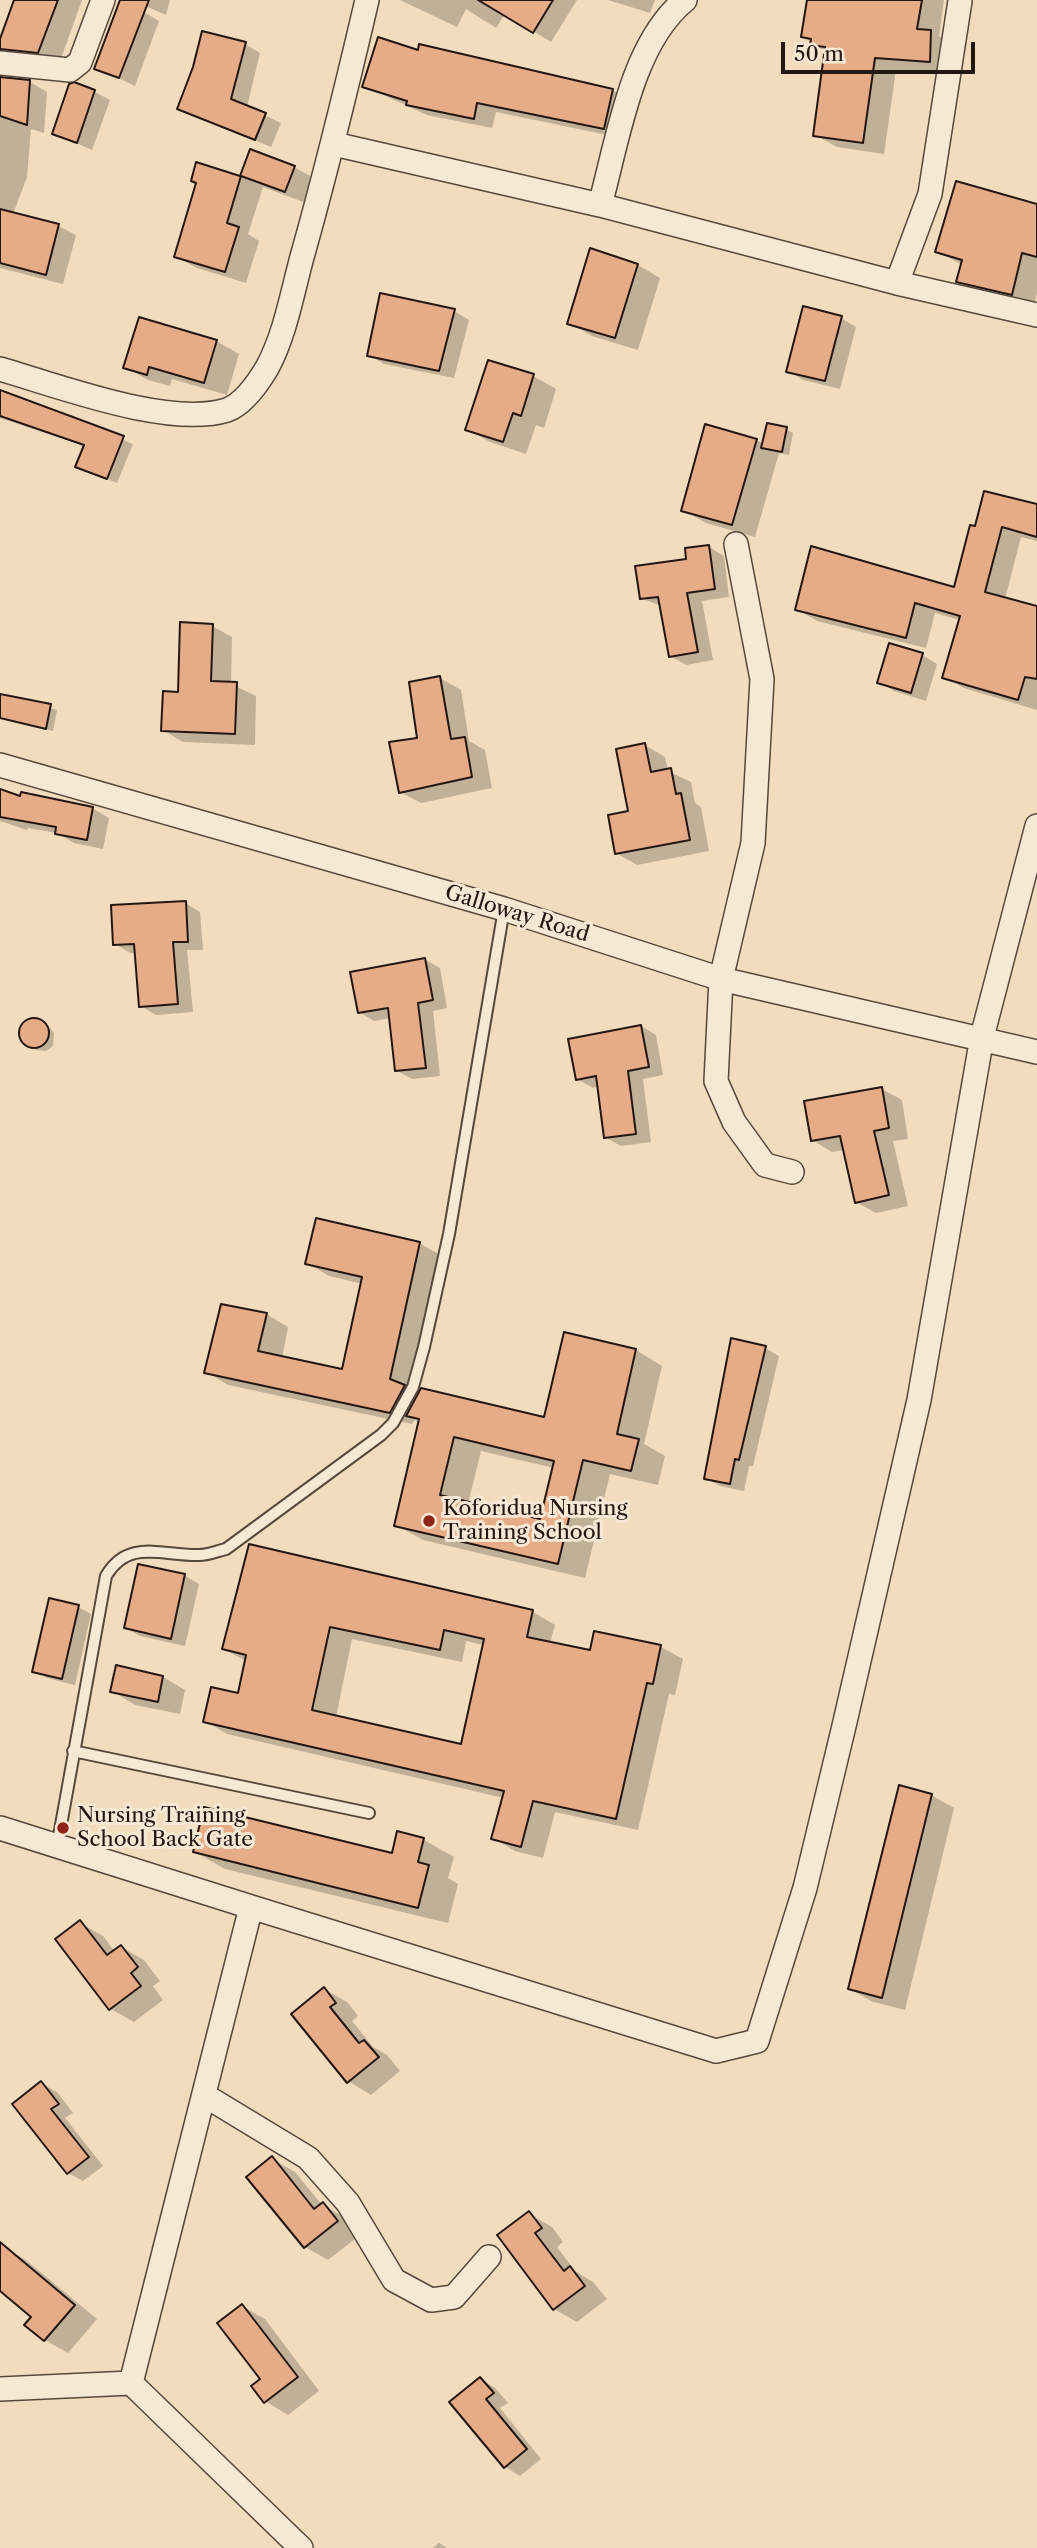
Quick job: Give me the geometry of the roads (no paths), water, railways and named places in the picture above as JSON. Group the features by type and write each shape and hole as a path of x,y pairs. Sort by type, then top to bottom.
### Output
{"street":[{"path":"0,63 70,70 80,62 103,0"},
{"path":"0,369 144,409 199,416 230,409 253,390 268,367 281,332 334,144 367,0"},
{"path":"600,205 641,61 668,14 685,0"},
{"path":"897,283 930,194 960,1"},
{"path":"334,144 600,205 897,283 1037,315"},
{"path":"736,544 762,679 753,843 721,979 716,1081 734,1122 765,1165 792,1172"},
{"name":"Galloway Road","path":"0,765 505,909 721,979 1037,1052"},
{"path":"0,1828 716,2051 757,2042 805,1888 919,1400 982,1038 1037,826"},
{"path":"131,2383 251,1907"},
{"path":"204,2095 308,2158 348,2203 394,2280 431,2300 454,2297 489,2257"},
{"path":"0,2389 131,2383 301,2548"}],"lane":[{"path":"57,1847 106,1576 115,1561 131,1552 201,1555 226,1549 381,1435 393,1423 413,1387 449,1234 505,909"},
{"path":"73,1751 369,1813"}],"place":[{"name":"Koforidua Nursing Training School","path":"429,1521"},
{"name":"Nursing Training School Back Gate","path":"63,1828"}]}
